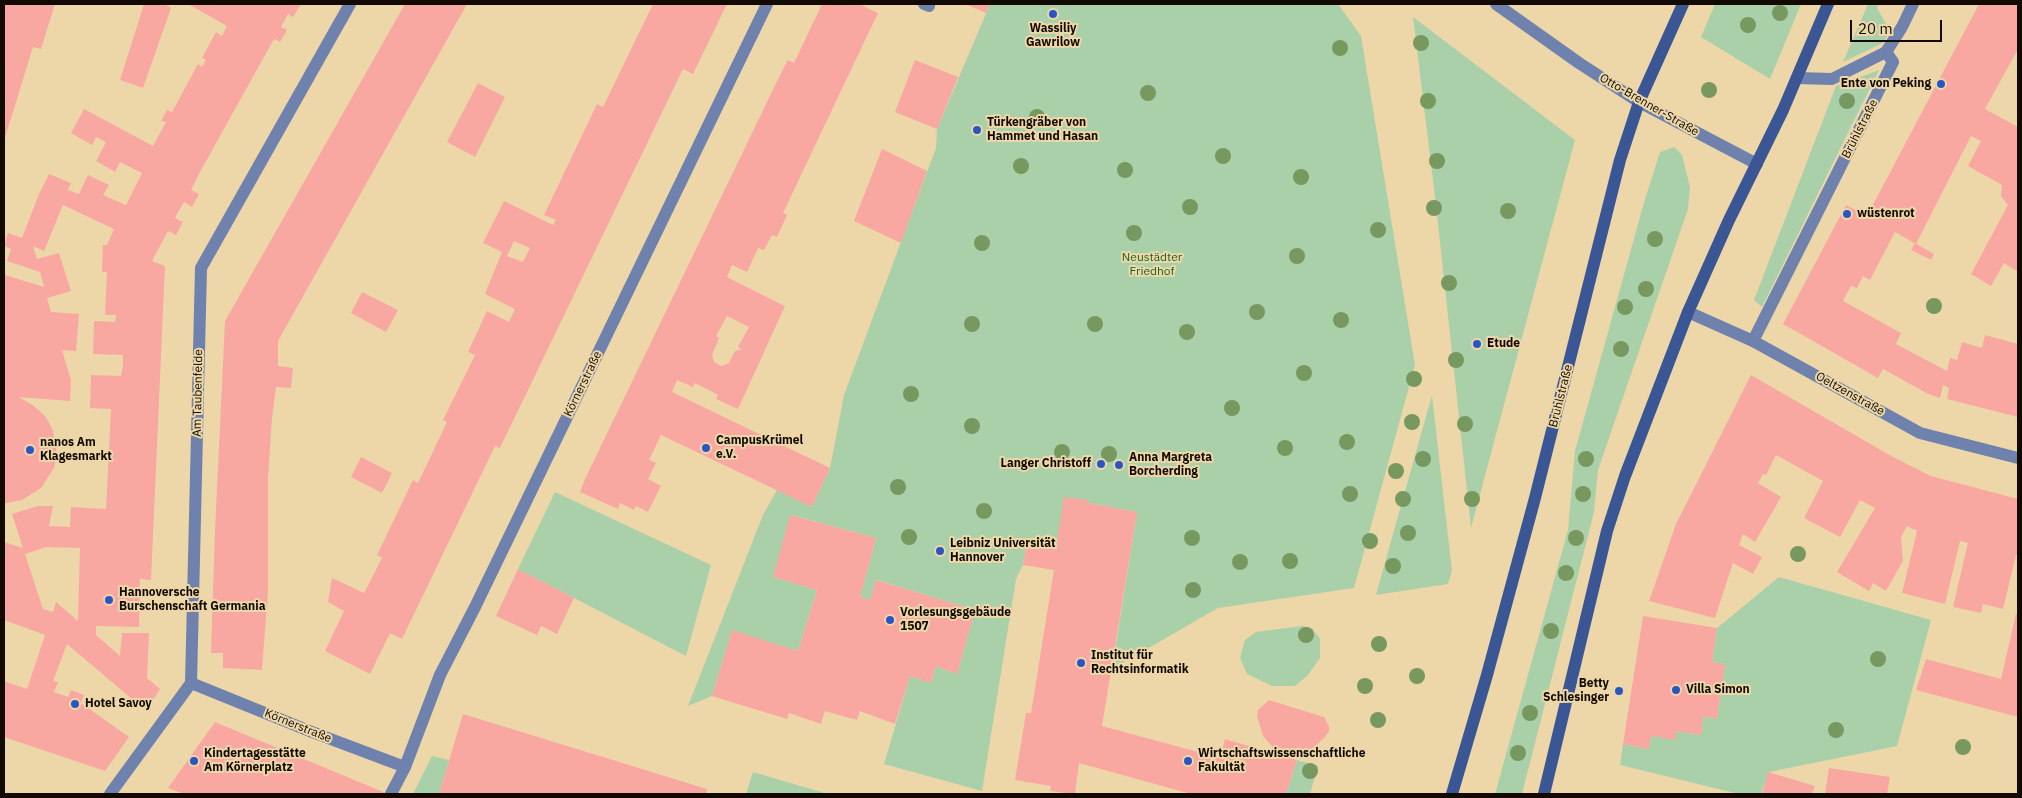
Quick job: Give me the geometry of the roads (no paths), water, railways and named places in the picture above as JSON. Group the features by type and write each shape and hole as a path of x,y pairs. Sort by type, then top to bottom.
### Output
{"main road":[{"name":"Brühlstraße","path":"1452,794 1487,675 1535,498 1620,160 1639,102 1683,4"},
{"path":"1544,794 1607,531 1625,476 1688,312 1729,220 1797,78 1828,4"}],"street":[{"name":"Am Taubenfelde","path":"191,683 201,268 350,4"},
{"name":"Körnerstraße","path":"392,794 405,767 440,675 767,4"},
{"name":"Otto-Brenner-Straße","path":"1496,4 1586,68 1639,102 1757,164"},
{"path":"1797,78 1832,78 1886,52 1902,27 1913,4"},
{"name":"Brühlstraße","path":"1753,341 1893,62 1886,52"},
{"name":"Oeltzenstraße","path":"1688,312 1753,341 1920,432 2018,458"},
{"name":"Körnerstraße","path":"191,683 405,767"},
{"path":"110,794 191,683"}],"place":[{"name":"Wassiliy Gawrilow","path":"1053,14"},
{"name":"Ente von Peking","path":"1941,84"},
{"name":"Türkengräber von Hammet und Hasan","path":"977,130"},
{"name":"wüstenrot","path":"1847,214"},
{"name":"Etude","path":"1477,344"},
{"name":"CampusKrümel e.V.","path":"706,448"},
{"name":"nanos Am Klagesmarkt","path":"30,450"},
{"name":"Langer Christoff","path":"1101,464"},
{"name":"Anna Margreta Borcherding","path":"1119,465"},
{"name":"Leibniz Universität Hannover","path":"940,551"},
{"name":"Hannoversche Burschenschaft Germania","path":"109,600"},
{"name":"Vorlesungsgebäude 1507","path":"890,620"},
{"name":"Institut für Rechtsinformatik","path":"1081,663"},
{"name":"Villa Simon","path":"1676,690"},
{"name":"Betty Schlesinger","path":"1619,691"},
{"name":"Hotel Savoy","path":"75,704"},
{"name":"Kindertagesstätte Am Körnerplatz","path":"194,761"},
{"name":"Wirtschaftswissenschaftliche Fakultät","path":"1188,761"}],"park label":[{"name":"Neustädter Friedhof","path":"1152,265"}]}
